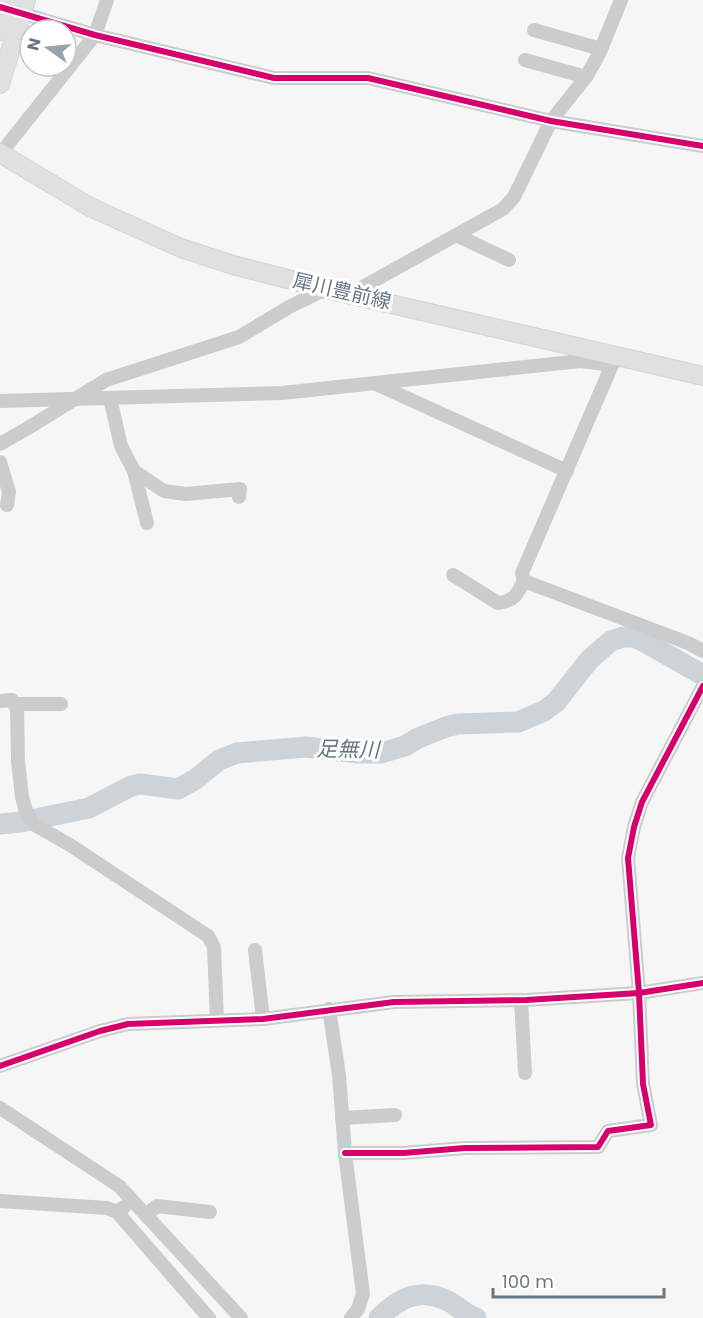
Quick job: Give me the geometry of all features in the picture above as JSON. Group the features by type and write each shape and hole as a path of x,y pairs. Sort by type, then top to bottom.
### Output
{"main road":[{"path":"0,31 13,6"},
{"path":"0,84 13,6"},
{"name":"犀川豊前線","path":"1,153 90,207 181,248 233,265 615,360 703,376"}],"street":[{"path":"1,153 95,35 107,0"},
{"path":"352,293 503,210 514,197 551,122 586,77 601,49 621,0"},
{"path":"13,6 95,35 274,78 368,78 551,122 703,146"},
{"path":"534,30 601,49"},
{"path":"525,60 586,77"},
{"path":"458,236 509,260"},
{"path":"0,444 106,380 239,337 289,307 326,289"},
{"path":"0,401 282,393 615,360 522,573 524,581 517,596 509,602 498,603 453,575"},
{"path":"376,384 567,471"},
{"path":"110,398 121,446 134,471 147,523"},
{"path":"0,462 9,492 7,505"},
{"path":"134,471 164,490 186,494 240,489 239,497"},
{"path":"524,581 688,643 703,651"},
{"path":"345,1153 403,1153 465,1148 598,1147 608,1131 651,1125 643,1084 639,993 628,858 642,802 703,686"},
{"path":"0,701 12,700 17,708 18,761 22,797 30,818 35,825 70,845 208,936 214,947 217,1020"},
{"path":"15,704 61,704"},
{"path":"255,950 263,1019"},
{"path":"0,1066 100,1031 128,1024 263,1019 394,1002 521,1000 639,993 703,983"},
{"path":"521,1000 525,1073"},
{"path":"329,1009 339,1075 345,1153 363,1294 358,1309 351,1318"},
{"path":"0,1108 119,1186 241,1318"},
{"path":"342,1118 395,1115"},
{"path":"117,1212 132,1200"},
{"path":"0,1201 107,1208 117,1212 209,1318"},
{"path":"146,1215 157,1206 210,1212"}],"waterway":[{"name":"足無川","path":"0,824 89,808 131,786 140,784 178,789 196,779 219,760 237,753 306,747 358,753 381,753 405,746 418,738 458,724 518,722 544,711 556,702 590,659 611,641 623,637 633,637 643,641 703,675"},
{"path":"379,1318 402,1300 419,1295 438,1297 448,1301 476,1318"}],"cycle path":[{"path":"0,7 95,35 274,78 368,78 551,121 703,146"},
{"path":"345,1153 403,1153 465,1148 598,1147 608,1131 651,1125 643,1084 639,993 628,858 642,802 703,686"},
{"path":"0,1066 100,1031 128,1024 263,1019 394,1002 526,1000 639,993 703,983"}]}
